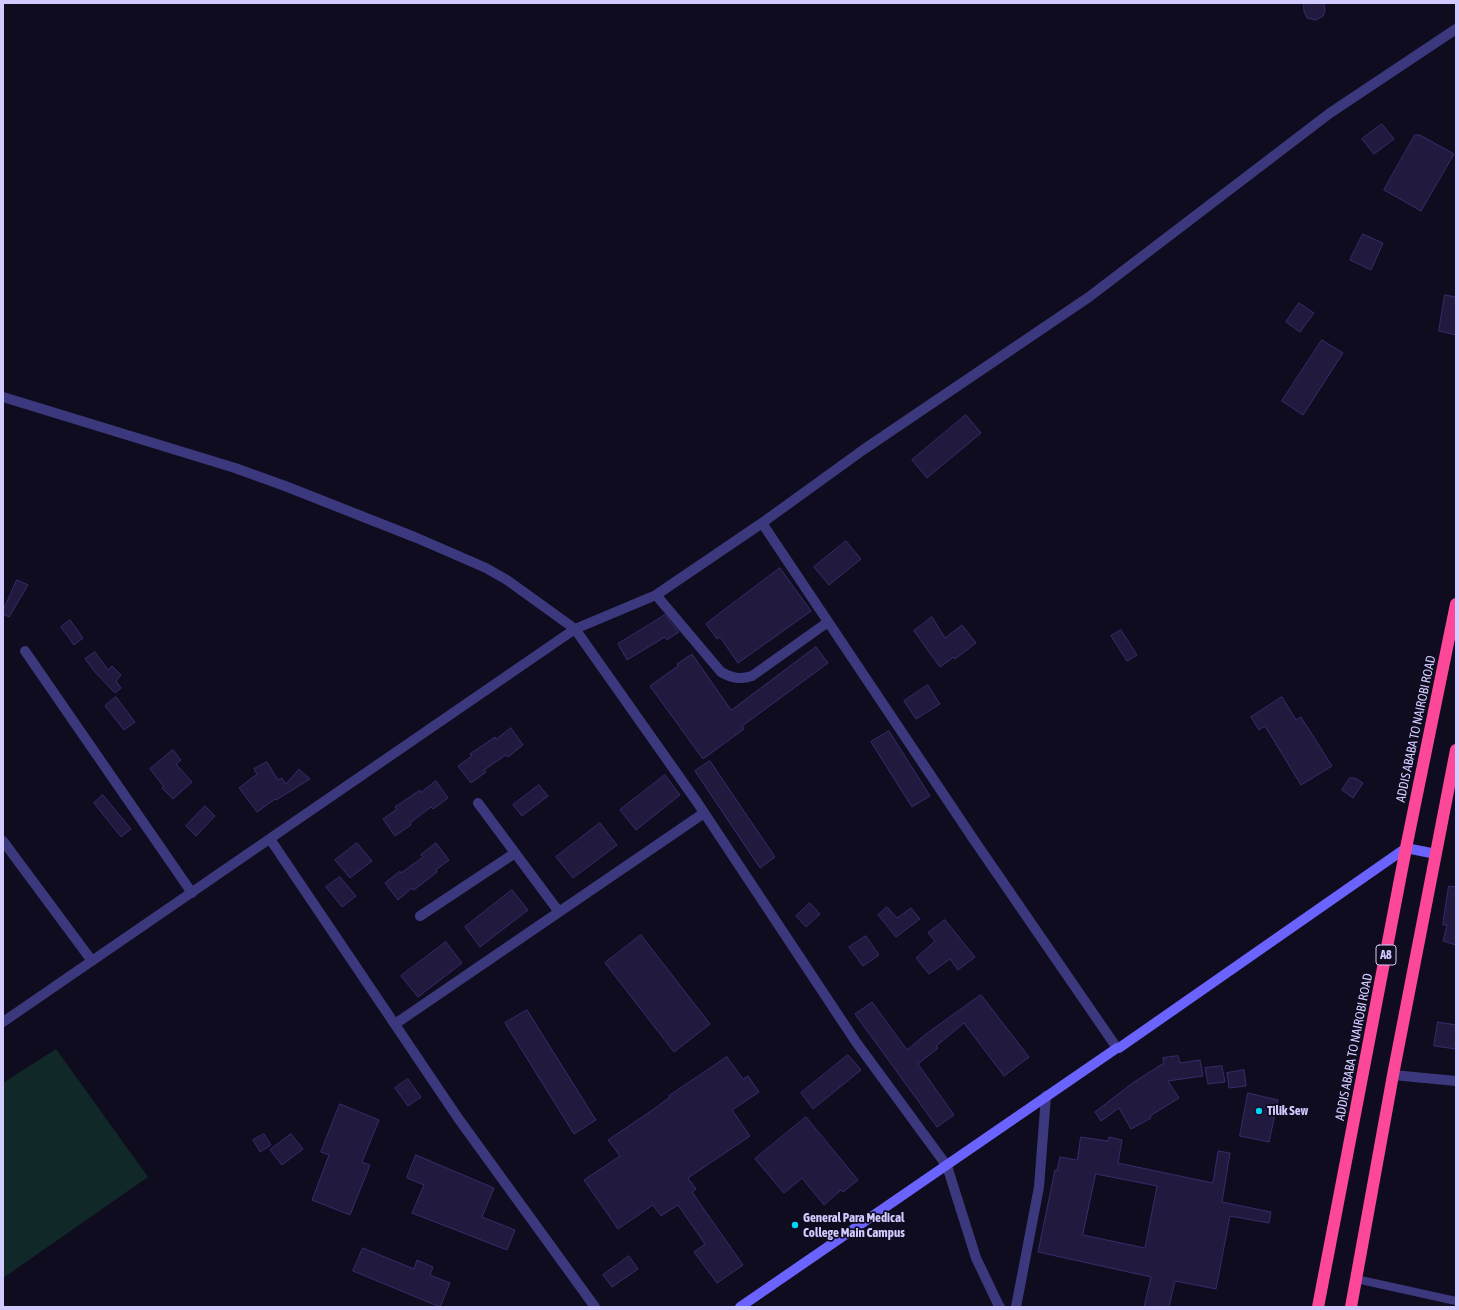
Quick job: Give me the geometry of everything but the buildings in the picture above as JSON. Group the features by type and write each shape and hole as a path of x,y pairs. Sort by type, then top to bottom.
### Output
{"highway":[{"name":"ADDIS ABABA TO NAIROBI ROAD","path":"1318,1307 1406,848 1456,604"},
{"name":"A8","path":"1351,1307 1393,1075 1456,750"}],"main road":[{"path":"740,1307 947,1166 1046,1096 1119,1048 1406,848 1436,854"}],"street":[{"path":"3,1022 575,629 656,595 762,523 863,450 1088,297 1330,113 1456,29"},
{"path":"3,397 235,468 285,486 410,536 486,568 507,580 575,629 704,813 856,1042 947,1166 976,1258 1000,1307"},
{"path":"762,523 974,840 1117,1048"},
{"path":"656,595 721,672 731,677 743,679 752,676 828,622"},
{"path":"25,651 192,893"},
{"path":"478,803 559,912"},
{"path":"395,1024 704,813"},
{"path":"270,839 458,1118 595,1307"},
{"path":"3,841 92,961"},
{"path":"420,916 515,853"},
{"path":"1393,1075 1456,1081"},
{"path":"1016,1307 1039,1187 1046,1096"}],"lane":[{"path":"1356,1279 1456,1301"}],"green space":[{"path":"56,1049 148,1177 3,1278 3,1083"}],"place":[{"name":"Tilik Sew","path":"1259,1111"},
{"name":"General Para Medical College Main Campus","path":"795,1225"}]}
